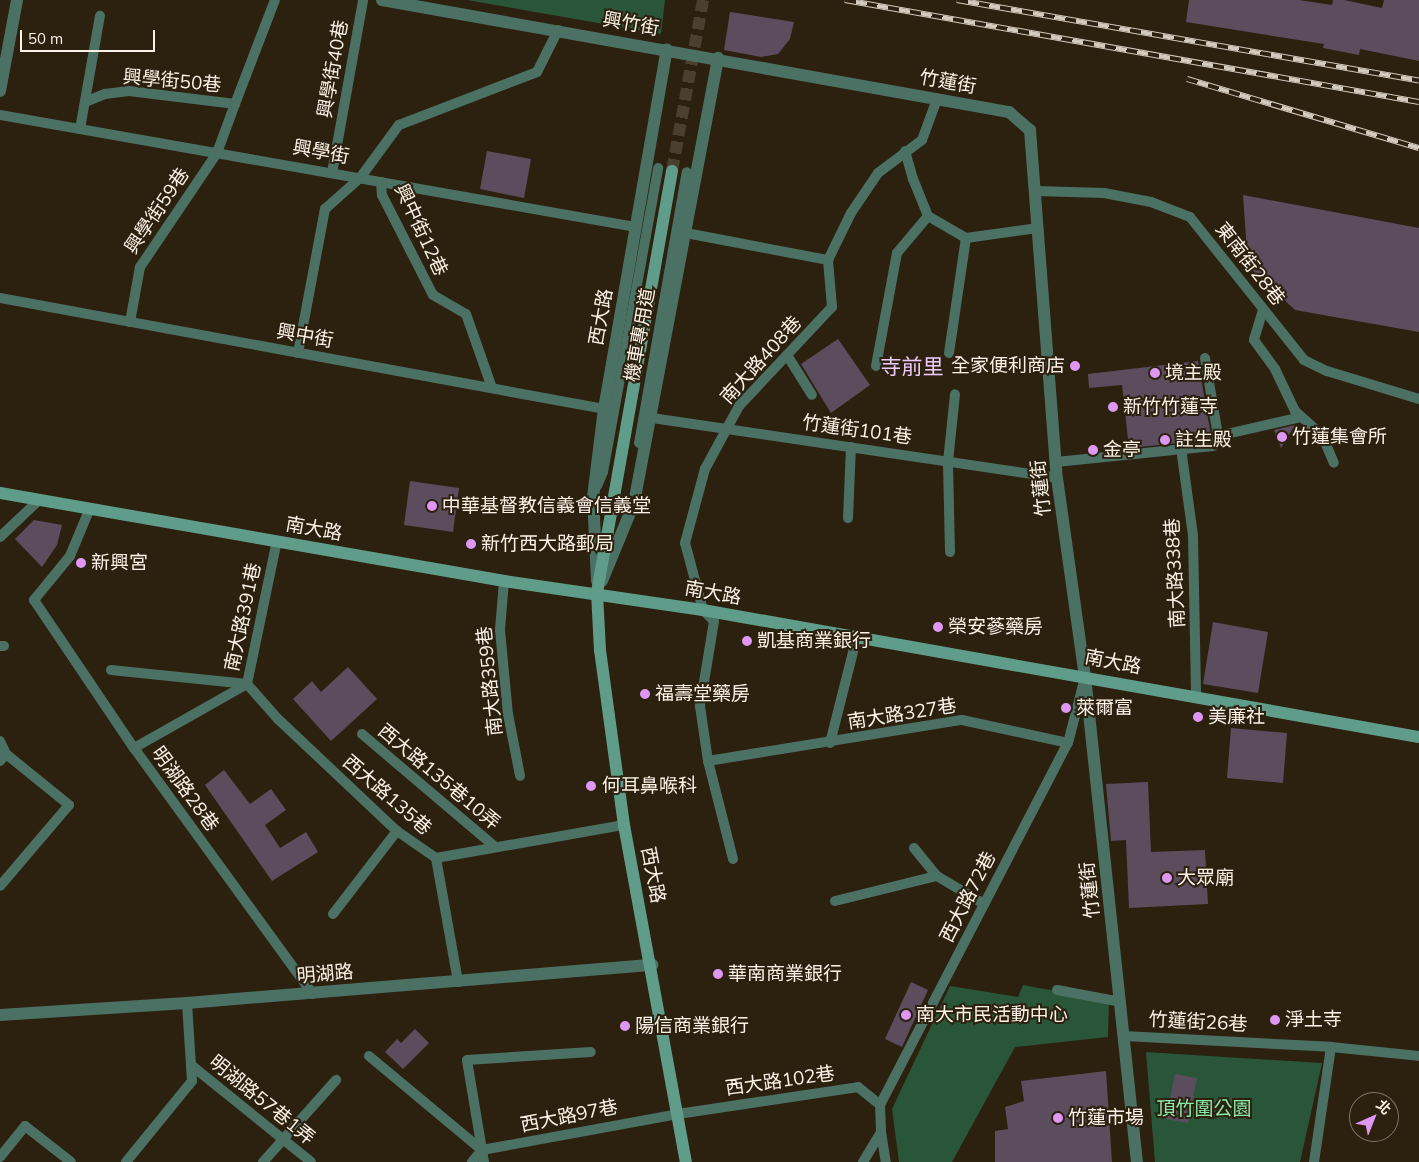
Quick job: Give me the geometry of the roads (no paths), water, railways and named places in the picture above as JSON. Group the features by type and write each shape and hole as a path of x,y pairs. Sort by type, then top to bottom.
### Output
{"main road":[{"name":"西大路","path":"672,171 597,593 600,650 624,825 652,965 686,1162"},
{"name":"南大路","path":"0,492 504,581 597,593 857,636 1419,737"}],"street":[{"path":"0,91 17,0"},
{"name":"興竹街","path":"382,0 718,58"},
{"name":"西大路","path":"597,593 593,497 604,409 667,49"},
{"name":"西大路","path":"597,593 634,503 652,418 718,58"},
{"name":"竹蓮街","path":"718,58 1010,112 1030,130 1057,478 1085,676 1137,1162"},
{"name":"明湖路","path":"0,1015 313,994 652,965"}],"lane":[{"path":"235,104 275,0"},
{"name":"興學街40巷","path":"332,173 362,0"},
{"path":"80,129 100,16"},
{"path":"298,353 325,209 360,178 399,125 537,72 558,30"},
{"name":"興學街50巷","path":"86,102 105,94 129,91 235,104 217,153"},
{"path":"686,233 828,260 850,213 878,173 922,140 937,99"},
{"name":"興學街","path":"0,115 636,227"},
{"path":"905,151 913,180 928,216 966,238 1038,228"},
{"name":"興學街59巷","path":"130,322 140,268 217,153"},
{"name":"機車專用道","path":"593,497 603,472 658,168"},
{"name":"機車專用道","path":"634,503 633,480 687,172"},
{"name":"興中街12巷","path":"381,182 382,195 433,295 466,314 492,388"},
{"name":"東南街28巷","path":"1036,192 1104,193 1150,202 1190,217 1220,251 1263,310 1304,360 1327,371 1419,399"},
{"path":"876,366 897,253 928,216"},
{"path":"949,353 966,238"},
{"name":"南大路408巷","path":"704,610 685,543 705,469 738,406 832,307 828,260"},
{"name":"興中街","path":"0,298 604,409"},
{"path":"1263,310 1254,340 1275,369 1294,411 1322,435 1334,463"},
{"path":"787,356 812,395"},
{"path":"1056,462 1213,446 1218,436 1205,358"},
{"path":"950,552 948,462 955,394"},
{"path":"1218,436 1270,426 1301,416"},
{"name":"竹蓮街101巷","path":"652,418 1057,478"},
{"path":"848,518 851,447"},
{"name":"南大路338巷","path":"1181,448 1193,536 1196,698"},
{"path":"0,537 39,500"},
{"name":"明湖路28巷","path":"90,508 70,556 34,600 134,748 313,994"},
{"name":"南大路391巷","path":"111,670 247,684 277,541"},
{"name":"南大路359巷","path":"504,581 500,630 508,714 520,776"},
{"path":"704,610 714,621 700,706 708,761 733,859"},
{"name":"南大路327巷","path":"830,743 857,636"},
{"name":"西大路72巷","path":"886,1162 881,1132 880,1105 1068,743 1085,676"},
{"path":"134,748 247,684"},
{"name":"西大路135巷","path":"247,684 278,719 397,831 436,858 494,846 624,825"},
{"name":"南大路327巷","path":"708,761 830,743 962,720 1068,743"},
{"name":"西大路135巷10弄","path":"362,734 494,846"},
{"path":"0,742 3,757 69,805 0,886"},
{"path":"333,914 397,831"},
{"path":"914,848 937,876 984,904"},
{"path":"436,858 458,982"},
{"path":"835,901 937,876"},
{"path":"1057,990 1121,1002"},
{"path":"126,1162 192,1082 187,1003"},
{"name":"竹蓮街26巷","path":"1124,1036 1331,1047 1419,1056"},
{"path":"1314,1162 1331,1047"},
{"path":"484,1162 467,1060 591,1052"},
{"path":"369,1056 482,1150"},
{"name":"明湖路57巷1弄","path":"191,1065 284,1138 311,1162"},
{"path":"263,1162 336,1080"},
{"name":"西大路102巷","path":"678,1114 858,1088 880,1105"},
{"name":"西大路97巷","path":"482,1150 678,1114"},
{"path":"0,1157 25,1126 71,1162"},
{"path":"863,1162 881,1132"},
{"path":"472,1162 482,1150"}],"tunnel":[{"path":"672,171 703,0"}],"railway":[{"path":"845,0 1419,102"},
{"path":"957,0 1419,81"},
{"path":"1187,79 1419,148"}],"place":[{"name":"全家便利商店","path":"1075,366"},
{"name":"境主殿","path":"1155,373"},
{"name":"新竹竹蓮寺","path":"1113,407"},
{"name":"竹蓮集會所","path":"1282,437"},
{"name":"註生殿","path":"1165,440"},
{"name":"金亭","path":"1093,450"},
{"name":"中華基督教信義會信義堂","path":"432,506"},
{"name":"新竹西大路郵局","path":"471,544"},
{"name":"新興宮","path":"81,563"},
{"name":"榮安蔘藥房","path":"938,627"},
{"name":"凱基商業銀行","path":"747,641"},
{"name":"福壽堂藥房","path":"645,694"},
{"name":"萊爾富","path":"1066,708"},
{"name":"美廉社","path":"1198,717"},
{"name":"何耳鼻喉科","path":"591,786"},
{"name":"大眾廟","path":"1167,878"},
{"name":"華南商業銀行","path":"718,974"},
{"name":"南大市民活動中心","path":"906,1015"},
{"name":"淨土寺","path":"1275,1020"},
{"name":"陽信商業銀行","path":"625,1026"},
{"name":"竹蓮市場","path":"1058,1118"}],"district":[{"name":"寺前里","path":"912,366"}],"park label":[{"name":"頂竹圍公園","path":"1204,1109"}]}
